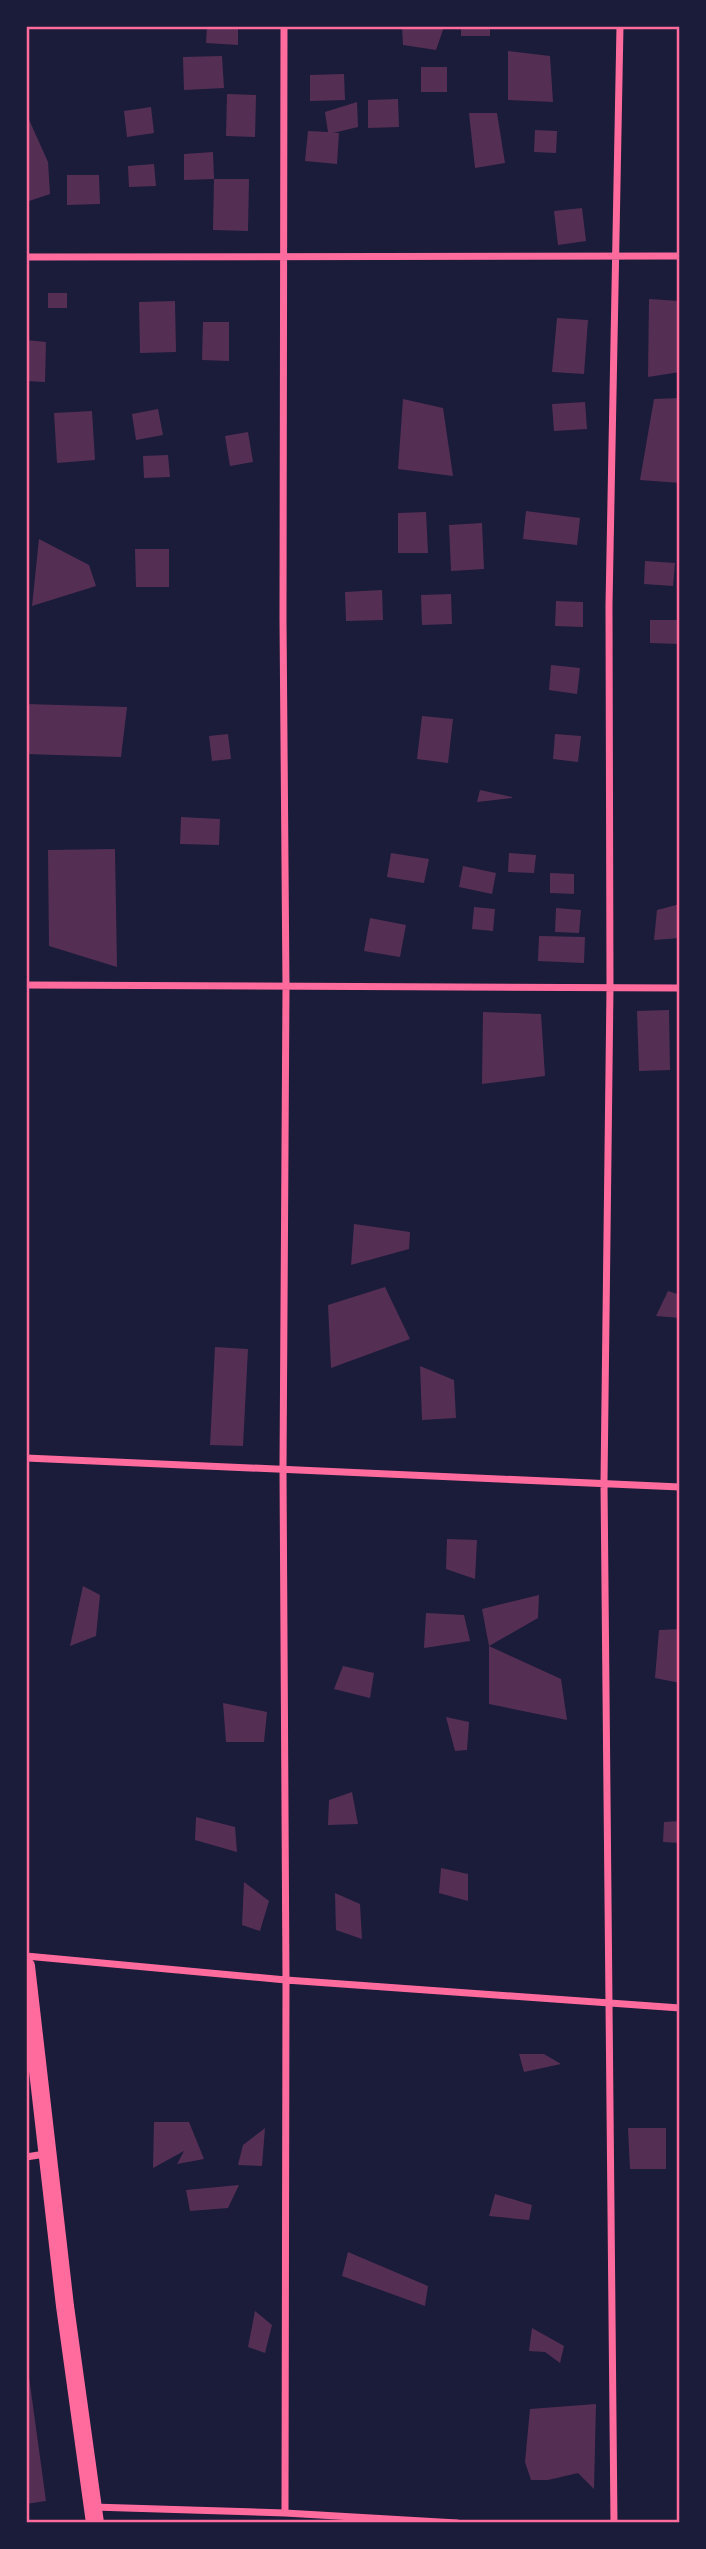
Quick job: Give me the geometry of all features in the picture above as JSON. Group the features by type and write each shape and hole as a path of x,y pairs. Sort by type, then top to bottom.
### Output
{"main road":[{"path":"26,1966 65,2306 94,2515"}],"street":[{"path":"284,26 285,2512"},
{"path":"614,2523 604,1483 610,988 609,605 620,26"},
{"path":"26,257 680,256"},
{"path":"26,985 680,988"},
{"path":"26,1458 680,1487"},
{"path":"26,1956 286,1980 680,2008"},
{"path":"26,2157 49,2154"},
{"path":"94,2515 285,2512 457,2523"}],"building":[{"path":"207,26 238,26 238,45 206,43"},
{"path":"402,26 444,27 436,50 403,45"},
{"path":"461,26 490,26 490,36 461,36"},
{"path":"508,51 550,56 553,102 508,100"},
{"path":"222,56 224,88 184,90 183,57"},
{"path":"421,67 447,67 447,92 421,92"},
{"path":"344,74 345,100 310,101 310,75"},
{"path":"227,94 256,95 255,137 226,136"},
{"path":"398,99 399,127 368,128 368,100"},
{"path":"357,102 358,127 333,133 339,133 337,164 305,161 308,131 328,132 325,112"},
{"path":"151,107 154,133 127,137 124,111"},
{"path":"26,113 48,162 50,194 26,202"},
{"path":"469,113 497,113 505,163 475,168"},
{"path":"535,130 557,131 556,153 534,152"},
{"path":"213,152 214,179 184,180 184,154"},
{"path":"154,164 156,186 129,187 128,166"},
{"path":"67,175 99,175 100,204 67,205"},
{"path":"214,179 249,179 248,231 213,230"},
{"path":"582,208 586,241 558,245 554,211"},
{"path":"48,293 67,293 67,308 48,308"},
{"path":"649,299 680,301 680,372 648,377"},
{"path":"175,301 176,352 140,353 139,302"},
{"path":"557,318 588,320 584,374 552,372"},
{"path":"203,322 229,322 229,361 202,360"},
{"path":"26,340 46,342 45,382 26,381"},
{"path":"680,398 680,483 640,480 654,399"},
{"path":"403,399 443,408 453,476 398,469"},
{"path":"585,402 587,429 554,431 552,404"},
{"path":"158,409 163,435 136,440 132,414"},
{"path":"92,411 95,460 57,463 54,413"},
{"path":"248,432 253,462 230,466 225,436"},
{"path":"168,455 170,477 144,478 143,456"},
{"path":"526,511 580,518 577,545 523,539"},
{"path":"426,512 428,553 398,553 398,513"},
{"path":"482,523 484,569 451,571 449,525"},
{"path":"39,539 89,565 96,586 32,606"},
{"path":"135,549 169,549 169,587 136,587"},
{"path":"645,561 675,563 673,586 644,584"},
{"path":"382,590 383,620 346,621 345,592"},
{"path":"451,594 452,624 422,625 421,595"},
{"path":"556,601 583,602 583,627 555,626"},
{"path":"650,620 680,620 680,644 650,643"},
{"path":"551,665 580,668 577,694 549,690"},
{"path":"26,704 127,707 121,757 26,754"},
{"path":"422,716 453,719 448,763 417,759"},
{"path":"228,734 231,759 212,761 209,736"},
{"path":"555,734 581,736 578,762 553,759"},
{"path":"480,790 512,797 512,798 477,802"},
{"path":"181,817 220,819 219,845 180,844"},
{"path":"115,849 117,967 49,946 48,850"},
{"path":"391,853 429,859 424,883 387,877"},
{"path":"509,853 536,855 534,873 508,872"},
{"path":"463,866 496,873 492,894 459,887"},
{"path":"550,873 574,874 574,894 550,893"},
{"path":"680,904 680,938 654,940 657,910"},
{"path":"474,907 495,909 493,931 472,929"},
{"path":"556,908 581,910 579,933 555,932"},
{"path":"370,918 406,925 400,957 364,951"},
{"path":"539,936 585,937 584,963 538,961"},
{"path":"669,1010 670,1070 639,1071 637,1011"},
{"path":"483,1012 541,1014 545,1076 482,1084"},
{"path":"354,1224 410,1232 409,1249 351,1265"},
{"path":"385,1287 410,1339 331,1368 328,1305"},
{"path":"668,1291 680,1295 680,1318 656,1316"},
{"path":"215,1347 248,1349 243,1446 210,1445"},
{"path":"420,1366 454,1380 456,1418 422,1420"},
{"path":"447,1539 477,1540 475,1579 446,1569"},
{"path":"83,1586 100,1595 96,1636 70,1646"},
{"path":"539,1595 538,1618 489,1646 482,1609"},
{"path":"426,1613 464,1615 470,1641 424,1648"},
{"path":"680,1629 680,1683 655,1678 659,1630"},
{"path":"489,1646 561,1679 567,1720 489,1704"},
{"path":"343,1666 374,1673 370,1698 334,1689"},
{"path":"223,1703 267,1712 264,1742 226,1742"},
{"path":"446,1717 469,1722 467,1750 455,1751"},
{"path":"352,1792 358,1824 328,1825 329,1800"},
{"path":"196,1817 235,1827 237,1852 195,1840"},
{"path":"680,1821 680,1843 663,1842 664,1822"},
{"path":"441,1868 468,1874 468,1901 439,1893"},
{"path":"244,1882 269,1901 260,1931 242,1925"},
{"path":"335,1893 360,1904 362,1939 336,1930"},
{"path":"519,2054 544,2054 561,2064 524,2072"},
{"path":"154,2122 189,2122 204,2159 177,2164 184,2151 153,2168"},
{"path":"265,2128 262,2166 238,2165 243,2145"},
{"path":"628,2128 666,2128 666,2169 630,2169"},
{"path":"239,2185 228,2208 190,2211 186,2190"},
{"path":"495,2194 532,2205 529,2220 489,2216"},
{"path":"348,2252 428,2286 425,2306 342,2276"},
{"path":"255,2311 272,2325 265,2353 248,2347"},
{"path":"532,2328 564,2346 560,2363 545,2352 529,2351"},
{"path":"26,2376 29,2377 46,2501 26,2504"},
{"path":"596,2404 594,2489 578,2473 548,2480 531,2480 525,2462 530,2409"}]}
